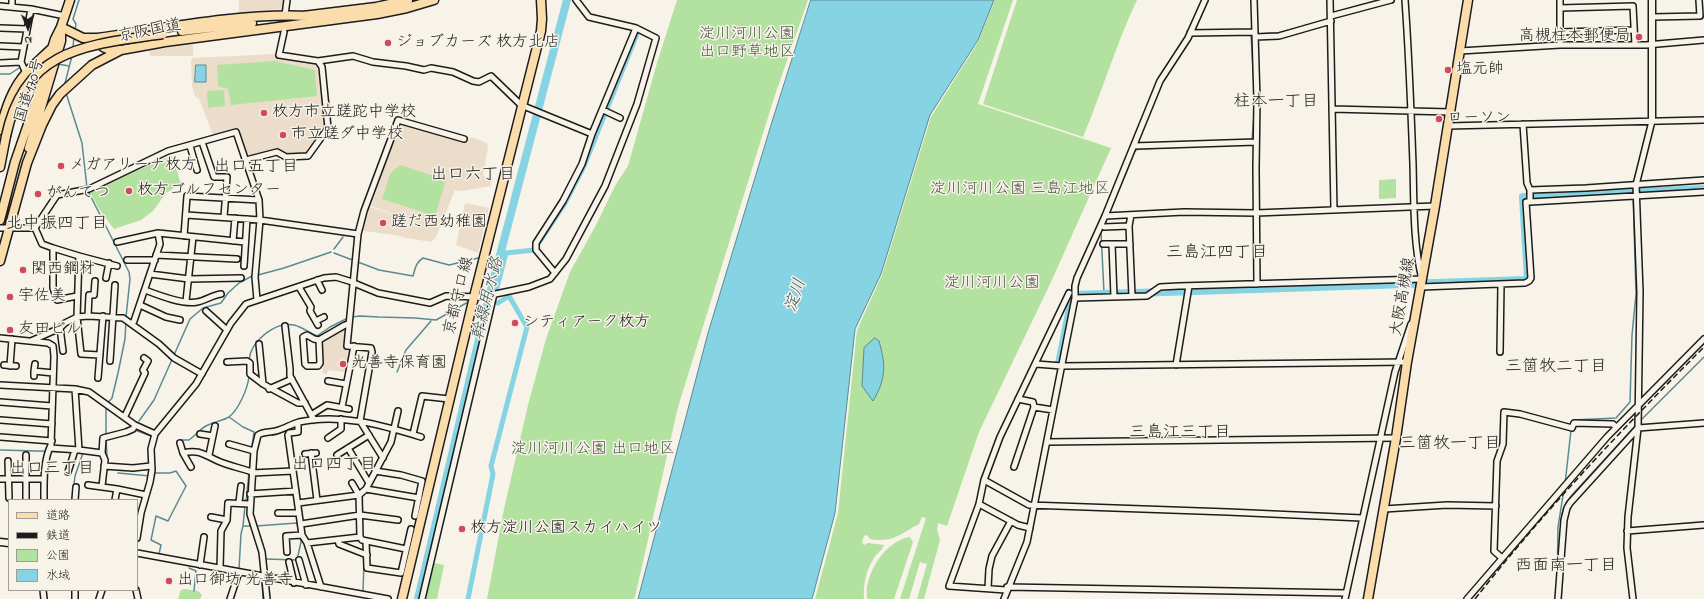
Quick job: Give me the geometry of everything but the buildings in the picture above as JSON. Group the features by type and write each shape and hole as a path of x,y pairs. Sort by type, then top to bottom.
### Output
{"main road":[{"name":"国道170号","path":"0,220 8,184 53,46 70,0"},
{"name":"京阪国道","path":"0,167 3,133 18,97 27,84 41,69 58,57 77,49 164,34 376,7 408,0"},
{"name":"京阪国道","path":"0,261 27,163 42,124 52,105 60,94 92,65 121,50 165,42 283,29 377,14 407,8 434,0"},
{"name":"京都守口線","path":"402,599 474,296 540,31 542,19 541,0"},
{"name":"大阪高槻線","path":"1368,599 1396,438 1403,362 1418,306 1468,0"},
{"path":"61,27 83,38 98,38 286,11 308,16"},
{"name":"国道170号","path":"27,163 35,123 61,41 61,27"},
{"path":"98,38 103,47 110,50 121,50"},
{"path":"3,133 8,101 16,86 26,73 53,46"}],"street":[{"path":"12,0 12,7"},
{"path":"286,11 288,0"},
{"path":"286,11 288,0"},
{"path":"138,532 141,513 150,482 151,449 155,434 190,392 227,330 246,304 317,280 336,278 352,282 378,294 430,303 442,297 451,295 474,296 494,294 534,285 550,279 555,273 566,259 605,186 638,104 656,38 636,28 589,17 576,0"},
{"path":"1004,599 1027,542 1075,298 1075,286 1160,81 1190,33 1206,0"},
{"path":"1254,0 1257,100 1257,284"},
{"path":"1330,0 1334,210"},
{"path":"1190,33 1279,36 1391,0"},
{"path":"1405,0 1412,112 1414,206 1421,283"},
{"path":"1560,0 1560,46"},
{"path":"1633,599 1627,548 1627,531 1638,428 1640,292 1636,185 1652,121 1652,0"},
{"path":"1652,17 1700,16 1699,0"},
{"path":"0,6 31,9 65,16"},
{"path":"1560,8 1633,6 1635,45"},
{"path":"26,73 21,62 31,9"},
{"path":"0,28 28,29"},
{"path":"555,273 536,248 536,243 563,201 582,164 592,134 636,28"},
{"path":"283,29 277,54 279,55 318,61 353,56 380,63 424,70 431,68 453,72 473,81 479,82 491,76 522,105 530,110 547,115 592,134"},
{"path":"1560,32 1634,30"},
{"path":"1460,51 1560,46 1635,45 1704,40"},
{"path":"0,46 24,47"},
{"path":"246,160 277,152 286,157 308,156 328,128 322,67 318,61"},
{"path":"0,62 21,62"},
{"path":"1332,109 1450,112"},
{"path":"603,110 620,118"},
{"path":"383,458 360,420 372,352 370,348 346,346 358,234 364,211 398,120 464,139"},
{"path":"1447,126 1704,120"},
{"path":"1523,124 1527,183 1530,190 1530,202"},
{"path":"35,228 57,195 87,189 168,151 236,132 259,200 260,220 255,277 257,300"},
{"path":"202,142 214,177 227,177 224,217"},
{"path":"1134,146 1256,142"},
{"path":"190,146 197,170"},
{"path":"1530,190 1704,180"},
{"path":"1075,298 1147,296 1160,287 1189,286 1257,284 1526,283 1531,278 1526,202 1704,192"},
{"path":"184,236 187,196 259,200"},
{"path":"1105,216 1184,212 1256,213 1435,206"},
{"path":"186,215 260,220 358,234"},
{"path":"1131,215 1129,226 1132,296"},
{"path":"233,241 235,218"},
{"path":"244,266 247,219"},
{"path":"1104,227 1129,226"},
{"path":"0,228 35,228"},
{"path":"35,228 42,244 117,266"},
{"path":"128,322 140,305 156,257 160,244 158,232"},
{"path":"117,242 158,232 246,242"},
{"path":"186,302 193,237"},
{"path":"1103,244 1130,244"},
{"path":"1112,244 1114,297"},
{"path":"52,248 53,288 57,300 77,296"},
{"path":"79,256 77,318 81,354 100,355"},
{"path":"127,260 191,256 237,259"},
{"path":"106,278 109,264"},
{"path":"150,274 189,279 241,278"},
{"path":"317,280 322,290"},
{"path":"88,316 89,295 94,295 95,281"},
{"path":"1500,352 1501,284"},
{"path":"110,361 113,317 112,294 115,285"},
{"path":"1176,365 1189,286"},
{"path":"299,287 311,307 310,311 317,323 324,317"},
{"path":"145,290 166,298 186,302 196,302 221,294"},
{"path":"1069,293 1000,436 984,480 979,504 949,586 1007,589 1346,593"},
{"path":"422,599 494,294"},
{"path":"140,305 166,317 180,320"},
{"path":"206,311 227,330"},
{"path":"29,342 60,328 65,323 77,318 88,316 113,317 128,322 159,344 174,358 202,374"},
{"path":"98,378 102,316"},
{"path":"320,340 320,363 318,366 307,366 305,364 304,337 307,335 314,339 320,340 345,325 349,320"},
{"path":"285,326 290,376 312,417"},
{"path":"60,328 63,351"},
{"path":"0,338 48,343 53,346 54,388 52,406 52,441 44,479 44,499"},
{"path":"4,365 13,366 12,339"},
{"path":"1467,599 1559,490 1616,426 1704,340"},
{"path":"259,344 263,384"},
{"path":"342,407 354,346"},
{"path":"125,416 145,373 143,370 148,361 144,358"},
{"path":"227,362 247,361 250,363 250,374 269,389 298,403 304,403"},
{"path":"1036,364 1062,366 1403,362 1380,438 1345,599"},
{"path":"35,364 34,373 54,373"},
{"path":"269,389 292,379"},
{"path":"328,381 346,384"},
{"path":"0,385 75,389 89,392 110,405 136,425 155,434"},
{"path":"68,472 75,451 75,389"},
{"path":"413,434 422,396 449,399"},
{"path":"1014,467 1034,406 1034,402 1018,399"},
{"path":"0,402 52,406"},
{"path":"267,599 263,576 262,552 250,514 249,504 254,451 258,435 262,432 274,432 312,417 327,405 349,408"},
{"path":"1034,406 1053,410"},
{"path":"298,503 359,495 366,489 391,442 398,411"},
{"path":"1502,558 1494,551 1497,461 1503,444 1504,412 1520,414 1572,428 1574,423 1613,424 1616,426"},
{"path":"312,417 360,420 421,437"},
{"path":"328,438 341,429 341,419"},
{"path":"0,420 52,424"},
{"path":"298,423 298,432 290,433 288,435 293,471 302,535 307,543 321,587"},
{"path":"1558,599 1564,520 1566,508 1574,498 1638,428 1704,423"},
{"path":"102,486 105,460 102,453 103,438 126,432 133,429 136,425"},
{"path":"209,455 215,426"},
{"path":"200,434 213,436"},
{"path":"337,455 369,435"},
{"path":"0,437 52,441"},
{"path":"1047,442 1396,438"},
{"path":"180,443 183,453 191,467"},
{"path":"230,444 254,451"},
{"path":"348,448 369,483"},
{"path":"183,453 193,450 252,473 293,471"},
{"path":"49,451 102,453"},
{"path":"310,453 316,500"},
{"path":"26,455 26,499"},
{"path":"8,461 9,498"},
{"path":"104,466 133,468 151,466"},
{"path":"375,472 401,475 422,481 415,516"},
{"path":"0,479 44,479"},
{"path":"984,480 1029,505 1362,518"},
{"path":"352,483 359,495 360,537"},
{"path":"88,485 102,486 146,495"},
{"path":"238,502 241,486"},
{"path":"75,499 76,487"},
{"path":"116,499 117,489"},
{"path":"366,489 419,498"},
{"path":"250,494 296,491"},
{"path":"220,568 221,531 226,520 228,503 238,502 249,504"},
{"path":"979,504 1011,521 1030,528"},
{"path":"1384,510 1447,505 1496,506"},
{"path":"278,513 299,513"},
{"path":"301,524 360,515 398,520"},
{"path":"211,517 226,520"},
{"path":"988,588 988,569 992,556 1011,521"},
{"path":"1627,531 1704,525"},
{"path":"366,541 367,568 401,574 411,529"},
{"path":"287,552 286,536 302,535"},
{"path":"200,565 204,537"},
{"path":"307,543 360,537 362,540 406,549"},
{"path":"338,540 338,544 367,555"},
{"path":"138,553 294,583 388,599"},
{"path":"299,560 306,585"},
{"path":"289,562 294,583"},
{"path":"230,599 239,572"}],"shaded area":[{"path":"239,0 285,0 283,9 239,13"},
{"path":"193,44 193,56 150,56 149,50"},
{"name":"枚方市立蹉跎中学校","path":"275,54 277,58 316,64 318,67 326,127 305,155 288,155 278,151 252,157 246,152 238,128 213,135 199,99 195,96 192,86 191,60 193,58"},
{"path":"400,123 466,141 471,137 487,143 488,147 483,176 493,178 491,186 461,191 455,190 436,237 431,242 401,237 403,221 401,236 364,231 362,228 365,216 370,207 404,218 371,206"},
{"path":"465,203 489,208 478,253 456,245"},
{"path":"345,326 344,348 351,349 346,372 328,370 327,374 323,374 321,341"}],"green space":[{"name":"淀川河川公園 出口地区","path":"677,0 808,0 774,98 678,407 635,597 634,599 487,599 504,509 528,405 546,339 570,272 596,225 616,184 628,166 657,63"},
{"name":"淀川河川公園 三島江地区","path":"995,0 1013,0 978,104 1111,148 1051,282 979,432 947,526 938,523 937,530 940,540 924,599 917,599 927,564 920,562 909,599 900,599 926,518 922,517 919,524 891,539 878,540 870,539 867,535 864,536 862,542 864,545 868,543 884,545 874,558 867,573 864,588 864,599 815,599 838,513 857,330 882,275 931,117 978,42"},
{"path":"1017,0 1137,0 1122,34 1083,137 983,104"},
{"path":"275,61 315,70 317,96 231,105 228,89 218,86 217,65"},
{"path":"224,90 225,106 208,108 207,91"},
{"name":"枚方ゴルフセンター","path":"172,156 181,184 166,193 153,211 141,220 114,229 99,209 89,190"},
{"path":"400,165 446,180 435,216 382,199 390,174"},
{"path":"1396,179 1396,198 1379,199 1379,180"},
{"path":"910,537 913,542 894,599 867,599 867,585 873,568 889,548 902,539"},
{"path":"434,563 444,565 437,599 426,599"},
{"path":"181,590 198,591 202,595 200,599 178,599"}],"water":[{"name":"淀川","path":"811,0 994,0 978,40 930,115 881,274 855,329 835,513 812,599 638,599 708,333 771,125"},
{"path":"196,65 206,65 206,82 195,82"},
{"path":"875,338 879,341 883,357 884,372 880,386 873,401 862,386 864,348"}],"waterway":[{"path":"75,30 76,24 73,19 79,0"},
{"name":"幹線用水路","path":"418,599 489,297 567,0"},
{"path":"1327,0 1328,9"},
{"path":"1256,34 1277,33 1313,24"},
{"path":"490,290 496,291 506,253 534,250 565,203 584,166 637,34"},
{"path":"1253,34 1251,34 1255,103"},
{"path":"73,48 74,36"},
{"path":"64,87 72,56"},
{"path":"58,64 69,66"},
{"path":"0,74 10,74 19,68"},
{"path":"66,93 82,143 87,188"},
{"path":"1252,140 1254,114"},
{"path":"1109,214 1135,151 1138,149 1252,144"},
{"path":"488,260 513,157"},
{"path":"1059,364 1072,298 1074,295 1526,280 1528,278 1523,197 1704,189"},
{"path":"88,191 129,272 130,279 126,317"},
{"path":"1571,424 1573,420 1616,418 1630,402 1632,335 1636,294 1633,192"},
{"path":"1104,293 1101,232 1107,218"},
{"path":"334,249 343,237"},
{"path":"258,275 331,252"},
{"path":"334,253 379,270 413,276 417,264 423,258 449,265 478,258"},
{"path":"139,421 154,400 190,319 203,308 221,303 228,293 239,283 254,275"},
{"name":"幹線用水路","path":"482,295 490,290"},
{"path":"468,599 493,474 491,466 527,327 509,296 498,303"},
{"path":"351,317 360,316 436,320 470,301"},
{"path":"249,360 254,346 259,340 272,329 279,326 294,325 317,336 330,327 348,318"},
{"path":"106,436 106,405 112,398 118,373 125,339 126,321"},
{"path":"397,372 406,350 431,321"},
{"path":"1640,421 1704,357"},
{"path":"179,440 189,440 206,426 229,417 236,409 242,398 249,376"},
{"path":"229,417 243,427 254,432 252,448"},
{"path":"1562,514 1566,503 1572,495 1637,424"},
{"path":"135,430 151,436"},
{"path":"1565,484 1571,430"},
{"path":"105,455 107,456 106,439"},
{"path":"0,450 73,452"},
{"path":"246,502 251,452"},
{"path":"72,499 75,476 83,453"},
{"path":"153,473 170,473 176,471 186,486 168,521 156,516 151,540 161,545 159,554 164,555"},
{"path":"118,473 150,476"},
{"path":"1557,587 1558,527 1564,489"},
{"path":"239,569 241,534 245,506"},
{"path":"256,526 297,523 301,542 297,560 266,559"},
{"path":"243,526 251,526"},
{"path":"261,563 263,599"},
{"path":"363,591 364,563"},
{"path":"189,568 196,571 194,591"}],"railway":[{"path":"1475,599 1557,501 1644,408 1704,347"}],"place":[{"name":"高槻柱本郵便局","path":"1639,37"},
{"name":"ジョブカーズ 枚方北店","path":"388,43"},
{"name":"塩元帥","path":"1448,70"},
{"name":"枚方市立蹉跎中学校","path":"264,113"},
{"name":"ローソン","path":"1439,119"},
{"name":"市立蹉ダ中学校","path":"283,135"},
{"name":"メガアリーナ枚方","path":"61,166"},
{"name":"枚方ゴルフセンター","path":"129,191"},
{"name":"がんてつ","path":"38,194"},
{"name":"蹉だ西幼稚園","path":"383,223"},
{"name":"関西鋼材","path":"23,270"},
{"name":"宇佐美","path":"10,297"},
{"name":"シティアーク枚方","path":"515,323"},
{"name":"友田ビル","path":"10,330"},
{"name":"光善寺保育園","path":"343,364"},
{"name":"枚方淀川公園スカイハイツ","path":"462,529"},
{"name":"出口御坊 光善寺","path":"169,581"}],"district":[{"name":"柱本一丁目","path":"1276,103"},
{"name":"出口五丁目","path":"256,168"},
{"name":"出口六丁目","path":"473,176"},
{"name":"北中振四丁目","path":"57,225"},
{"name":"三島江四丁目","path":"1217,254"},
{"name":"三箇牧二丁目","path":"1556,368"},
{"name":"三島江三丁目","path":"1180,434"},
{"name":"三箇牧一丁目","path":"1450,445"},
{"name":"出口四丁目","path":"334,466"},
{"name":"出口三丁目","path":"52,470"},
{"name":"西面南一丁目","path":"1566,567"}],"park label":[{"name":"淀川河川公園 出口野草地区","path":"747,44"},
{"name":"淀川河川公園","path":"992,284"}]}
